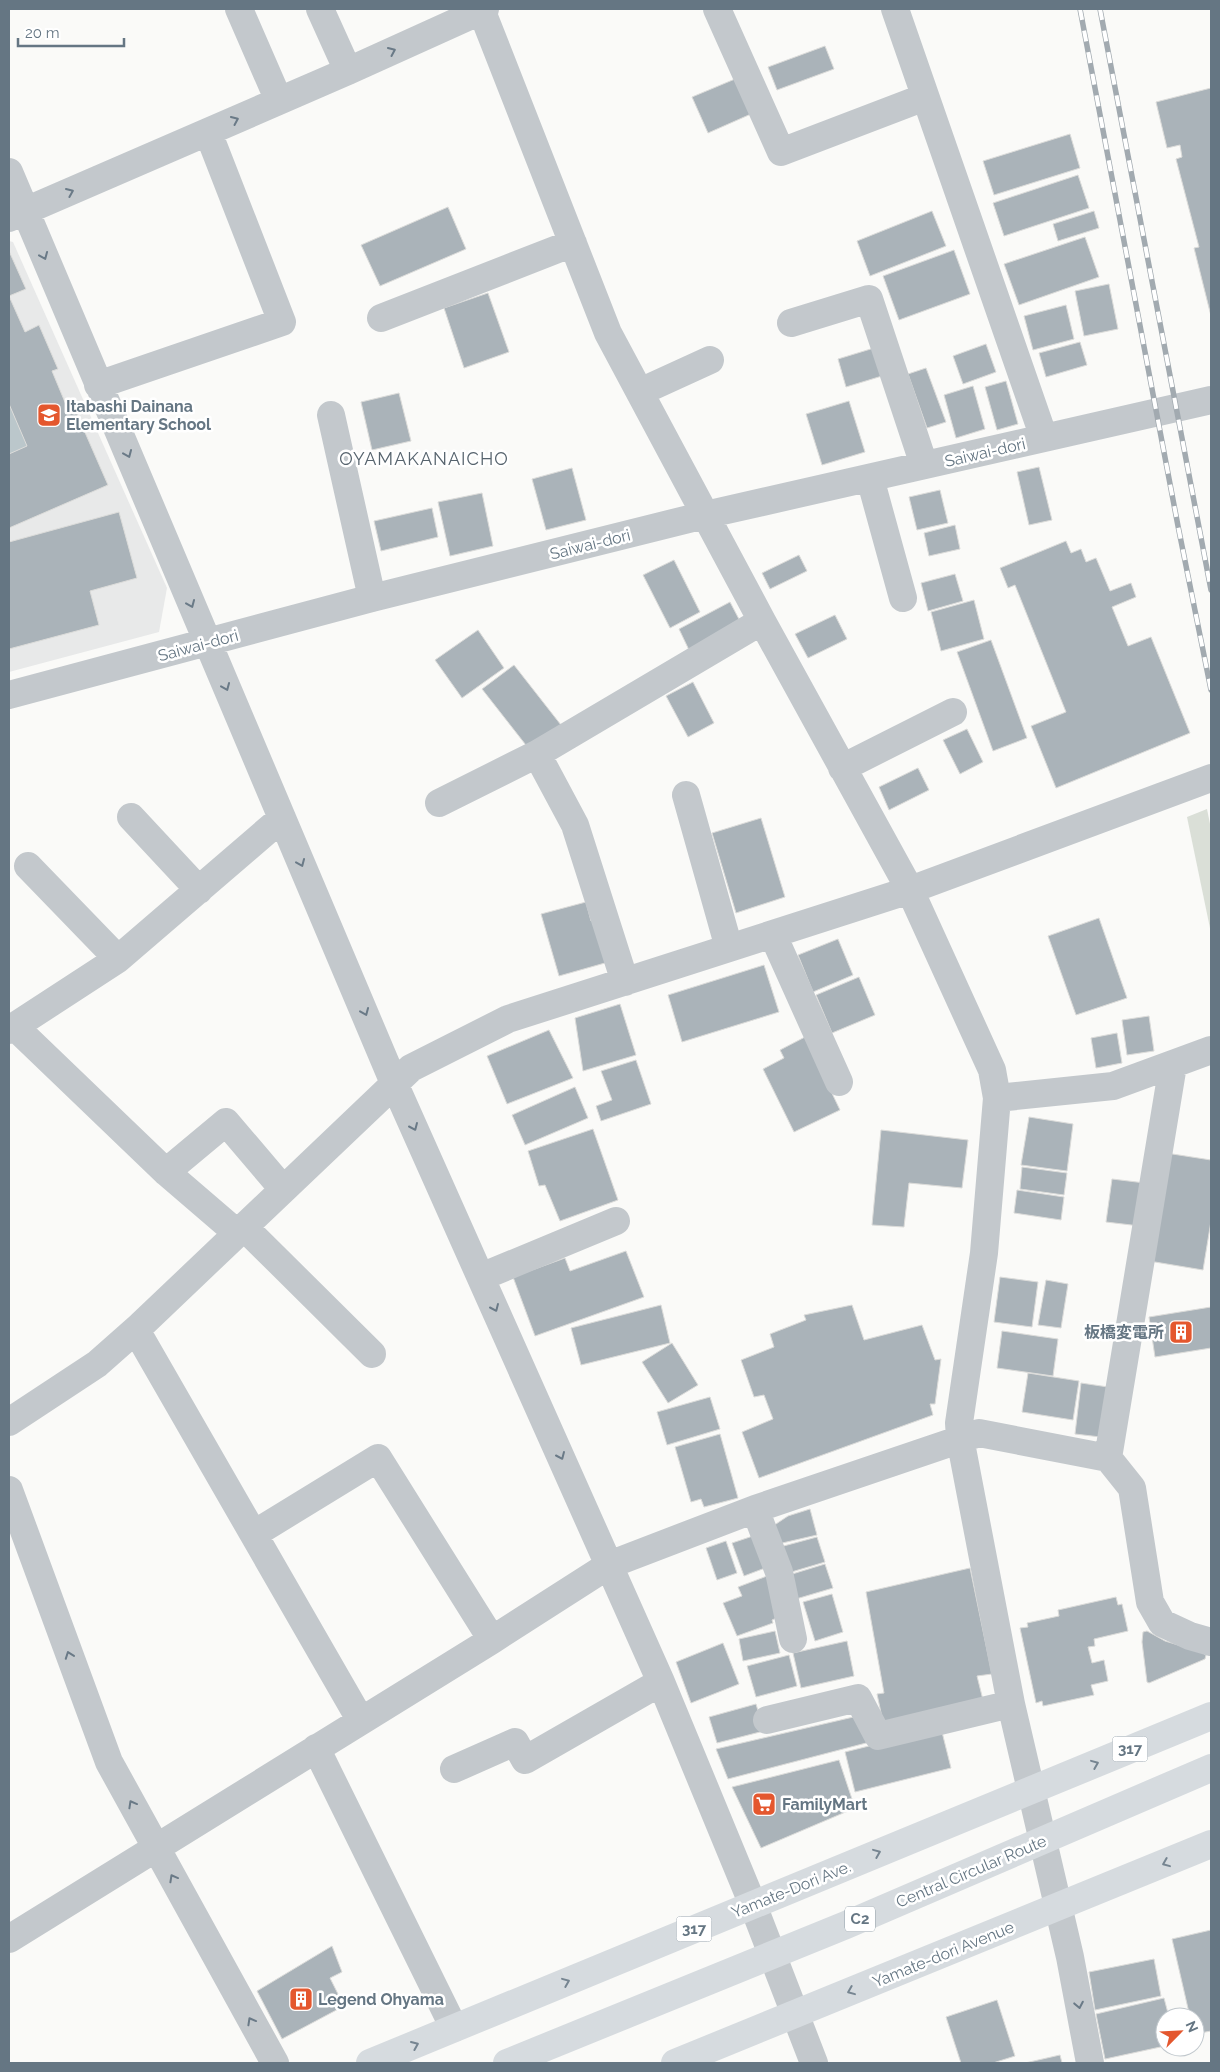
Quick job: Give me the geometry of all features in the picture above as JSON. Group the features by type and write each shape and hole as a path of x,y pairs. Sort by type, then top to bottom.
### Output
{"main road":[{"name":"Yamate-Dori Ave.","path":"370,2063 1211,1716"},
{"name":"Central Circular Route","path":"507,2063 846,1925 1211,1768"},
{"name":"Central Circular Route","path":"548,2063 852,1939 1211,1786"},
{"name":"Yamate-dori Avenue","path":"675,2063 1211,1844"}],"street":[{"path":"239,9 279,101"},
{"path":"320,9 348,71"},
{"path":"17,215 348,71 482,9 608,333 762,621 910,890 992,1070 997,1098 984,1253 959,1424 960,1438 1011,1704 1070,1958 1090,2063"},
{"path":"717,9 781,152 925,97"},
{"path":"895,9 1044,438"},
{"path":"98,385 282,322 208,132"},
{"path":"9,172 17,215 98,385 394,1083 661,1682 753,1905 814,2063"},
{"path":"381,318 573,243"},
{"path":"791,323 869,300 924,465"},
{"path":"640,392 710,360"},
{"name":"Saiwai-dori","path":"9,695 372,598 705,515 1211,400"},
{"path":"331,415 372,598"},
{"path":"870,478 903,598"},
{"path":"438,803 537,754 762,621"},
{"path":"842,768 953,712"},
{"path":"537,754 575,825 625,982"},
{"path":"9,1422 97,1364 136,1330 411,1068 508,1019 910,890 1211,778"},
{"path":"686,795 729,948"},
{"path":"131,817 200,890"},
{"path":"282,818 118,960 12,1028 166,1172 240,1230 372,1354"},
{"path":"28,866 118,960"},
{"path":"773,935 839,1082"},
{"path":"997,1098 1113,1086 1211,1050"},
{"path":"1108,1458 1172,1064"},
{"path":"166,1172 226,1122 283,1189"},
{"path":"481,1277 616,1221"},
{"path":"136,1330 361,1721"},
{"path":"9,1939 492,1640 609,1565 755,1509 978,1433 1108,1458 1132,1488 1150,1602 1162,1623 1190,1636 1211,1642"},
{"path":"254,1534 378,1458 492,1640"},
{"path":"9,1490 109,1762 275,2063"},
{"path":"755,1509 779,1572 793,1639"},
{"path":"454,1769 515,1742 525,1760 661,1682"},
{"path":"767,1720 858,1698 878,1736 1011,1704"},
{"path":"316,1748 454,2028"}],"shaded area":[{"name":"Itabashi Dainana Elementary School","path":"9,241 13,242 167,588 159,632 9,672"},
{"path":"9,404 27,446 9,454"},
{"path":"1207,809 1211,829 1211,933 1187,817"}],"building":[{"path":"825,46 834,69 777,90 768,67"},
{"path":"735,79 751,114 708,133 692,97"},
{"path":"1211,88 1211,316 1194,248 1199,247 1176,159 1182,157 1180,145 1167,148 1156,102"},
{"path":"1070,134 1080,168 994,195 983,161"},
{"path":"1078,175 1089,208 1004,236 993,203"},
{"path":"448,207 466,249 380,286 361,245"},
{"path":"932,211 946,246 870,276 857,241"},
{"path":"1094,211 1099,228 1058,241 1053,224"},
{"path":"1085,237 1099,277 1019,305 1004,264"},
{"path":"954,250 970,294 899,320 883,276"},
{"path":"9,251 26,289 9,296"},
{"path":"1109,284 1118,329 1084,336 1075,291"},
{"path":"488,293 509,352 464,368 444,308"},
{"path":"9,296 25,332 39,325 58,369 52,371 67,407 73,405 108,485 9,528 9,454 27,446 9,404"},
{"path":"1066,305 1074,339 1033,350 1024,316"},
{"path":"1080,342 1087,365 1046,377 1039,353"},
{"path":"986,344 996,372 963,384 953,356"},
{"path":"874,348 882,376 846,387 838,359"},
{"path":"926,368 946,422 927,428 908,374"},
{"path":"1006,381 1018,424 997,430 985,387"},
{"path":"973,386 985,429 956,438 944,395"},
{"path":"399,393 411,441 372,450 361,402"},
{"path":"849,401 865,452 822,465 806,414"},
{"path":"1039,467 1052,520 1029,525 1017,472"},
{"path":"572,468 586,520 546,530 532,479"},
{"path":"940,490 948,523 917,530 909,497"},
{"path":"482,493 493,546 450,556 438,502"},
{"path":"432,508 438,537 381,551 374,521"},
{"path":"119,512 137,578 90,591 99,625 9,649 9,542"},
{"path":"955,525 960,549 929,556 924,533"},
{"path":"1066,541 1071,553 1081,549 1086,562 1096,558 1110,591 1131,583 1136,597 1112,607 1128,646 1151,637 1190,733 1056,788 1031,726 1066,712 1015,585 1008,588 1000,568"},
{"path":"799,555 807,571 770,589 762,573"},
{"path":"674,560 700,612 670,628 643,575"},
{"path":"955,574 963,601 928,611 921,583"},
{"path":"974,600 984,639 941,651 931,612"},
{"path":"730,602 741,623 689,650 679,629"},
{"path":"835,615 847,639 808,658 795,634"},
{"path":"478,630 504,668 462,698 435,660"},
{"path":"991,640 1027,738 993,751 957,652"},
{"path":"514,665 561,725 529,749 482,689"},
{"path":"693,682 714,723 688,737 666,696"},
{"path":"967,729 983,762 960,774 943,740"},
{"path":"918,768 929,790 889,810 879,787"},
{"path":"761,818 785,897 736,913 712,833"},
{"path":"586,902 591,921 600,918 612,961 559,976 541,914"},
{"path":"1099,918 1127,998 1076,1015 1048,936"},
{"path":"838,939 853,975 813,992 798,955"},
{"path":"764,965 779,1012 682,1042 668,995"},
{"path":"859,977 875,1015 832,1033 816,995"},
{"path":"620,1004 636,1055 583,1071 575,1018"},
{"path":"1149,1016 1154,1051 1127,1055 1122,1020"},
{"path":"549,1030 573,1078 507,1104 487,1056"},
{"path":"1117,1033 1122,1063 1096,1068 1091,1038"},
{"path":"805,1037 840,1110 794,1132 763,1069 784,1058 780,1050"},
{"path":"636,1060 651,1104 601,1121 596,1106 612,1100 601,1071"},
{"path":"575,1087 588,1118 525,1145 512,1115"},
{"path":"1029,1117 1073,1124 1067,1171 1021,1165"},
{"path":"593,1129 618,1200 560,1221 545,1185 539,1186 528,1151"},
{"path":"881,1130 968,1140 962,1188 909,1183 904,1227 872,1225"},
{"path":"1166,1153 1211,1160 1211,1221 1203,1270 1149,1261"},
{"path":"1022,1167 1067,1173 1064,1195 1020,1189"},
{"path":"1112,1179 1145,1183 1140,1226 1106,1222"},
{"path":"1017,1190 1064,1197 1061,1220 1014,1213"},
{"path":"626,1251 644,1297 535,1336 513,1277 565,1258 570,1271"},
{"path":"1000,1277 1038,1282 1032,1327 994,1322"},
{"path":"1046,1280 1068,1284 1061,1328 1038,1325"},
{"path":"661,1305 670,1343 581,1365 571,1328"},
{"path":"852,1305 864,1340 922,1325 935,1360 941,1359 935,1404 930,1404 933,1415 759,1478 742,1432 773,1419 764,1395 754,1397 741,1360 774,1347 770,1334 806,1320 804,1315"},
{"name":"板橋変電所","path":"1211,1307 1211,1348 1155,1357 1149,1317"},
{"path":"1002,1331 1058,1339 1053,1376 997,1368"},
{"path":"672,1343 698,1385 668,1403 642,1362"},
{"path":"1028,1373 1079,1381 1073,1420 1022,1412"},
{"path":"1081,1383 1115,1388 1109,1438 1075,1434"},
{"path":"710,1397 720,1429 667,1445 657,1412"},
{"path":"720,1434 738,1498 704,1507 701,1499 691,1502 675,1447"},
{"path":"810,1509 817,1535 778,1544 773,1526 788,1516"},
{"path":"753,1536 765,1568 744,1576 732,1543"},
{"path":"817,1537 825,1562 788,1573 780,1547"},
{"path":"726,1541 737,1573 717,1580 706,1548"},
{"path":"825,1564 833,1588 796,1599 789,1575"},
{"path":"970,1568 992,1674 977,1676 984,1704 883,1722 877,1694 884,1693 866,1592"},
{"path":"767,1576 781,1616 772,1620 773,1623 737,1636 723,1603 742,1596 738,1587"},
{"path":"832,1594 843,1632 815,1641 803,1602"},
{"path":"1116,1597 1118,1605 1122,1604 1128,1631 1094,1639 1095,1646 1088,1647 1092,1663 1104,1660 1108,1681 1091,1685 1094,1695 1043,1706 1042,1701 1036,1703 1020,1628 1028,1627 1027,1623 1059,1616 1058,1610"},
{"path":"775,1631 780,1653 743,1661 739,1639"},
{"path":"1147,1631 1165,1641 1201,1652 1206,1655 1205,1659 1149,1683 1147,1682 1142,1642 1143,1632"},
{"path":"847,1641 854,1676 801,1688 793,1653"},
{"path":"723,1643 739,1684 691,1703 676,1662"},
{"path":"789,1655 797,1686 756,1697 747,1666"},
{"path":"756,1704 764,1731 717,1743 709,1717"},
{"path":"862,1715 870,1742 728,1779 716,1749"},
{"path":"941,1728 951,1768 855,1792 845,1752"},
{"path":"839,1760 855,1808 761,1848 732,1787"},
{"path":"1211,1930 1211,2031 1205,2032 1205,2007 1188,2007 1172,1939"},
{"name":"Legend Ohyama","path":"332,1946 342,1972 330,1978 344,2006 282,2039 257,1991"},
{"path":"1154,1959 1161,1996 1095,2010 1089,1972"},
{"path":"1164,1998 1166,2007 1155,2007 1155,2048 1105,2059 1096,2014"},
{"path":"997,2000 1015,2056 993,2063 961,2063 946,2017"},
{"path":"1060,2055 1062,2063 1025,2063"}],"railway":[{"path":"1080,9 1211,690"},
{"path":"1100,9 1211,590"}],"place":[{"name":"Itabashi Dainana Elementary School","path":"49,415"},
{"name":"板橋変電所","path":"1181,1332"},
{"name":"FamilyMart","path":"764,1804"},
{"name":"Legend Ohyama","path":"301,1999"}],"district":[{"name":"OYAMAKANAICHO","path":"424,459"}]}
